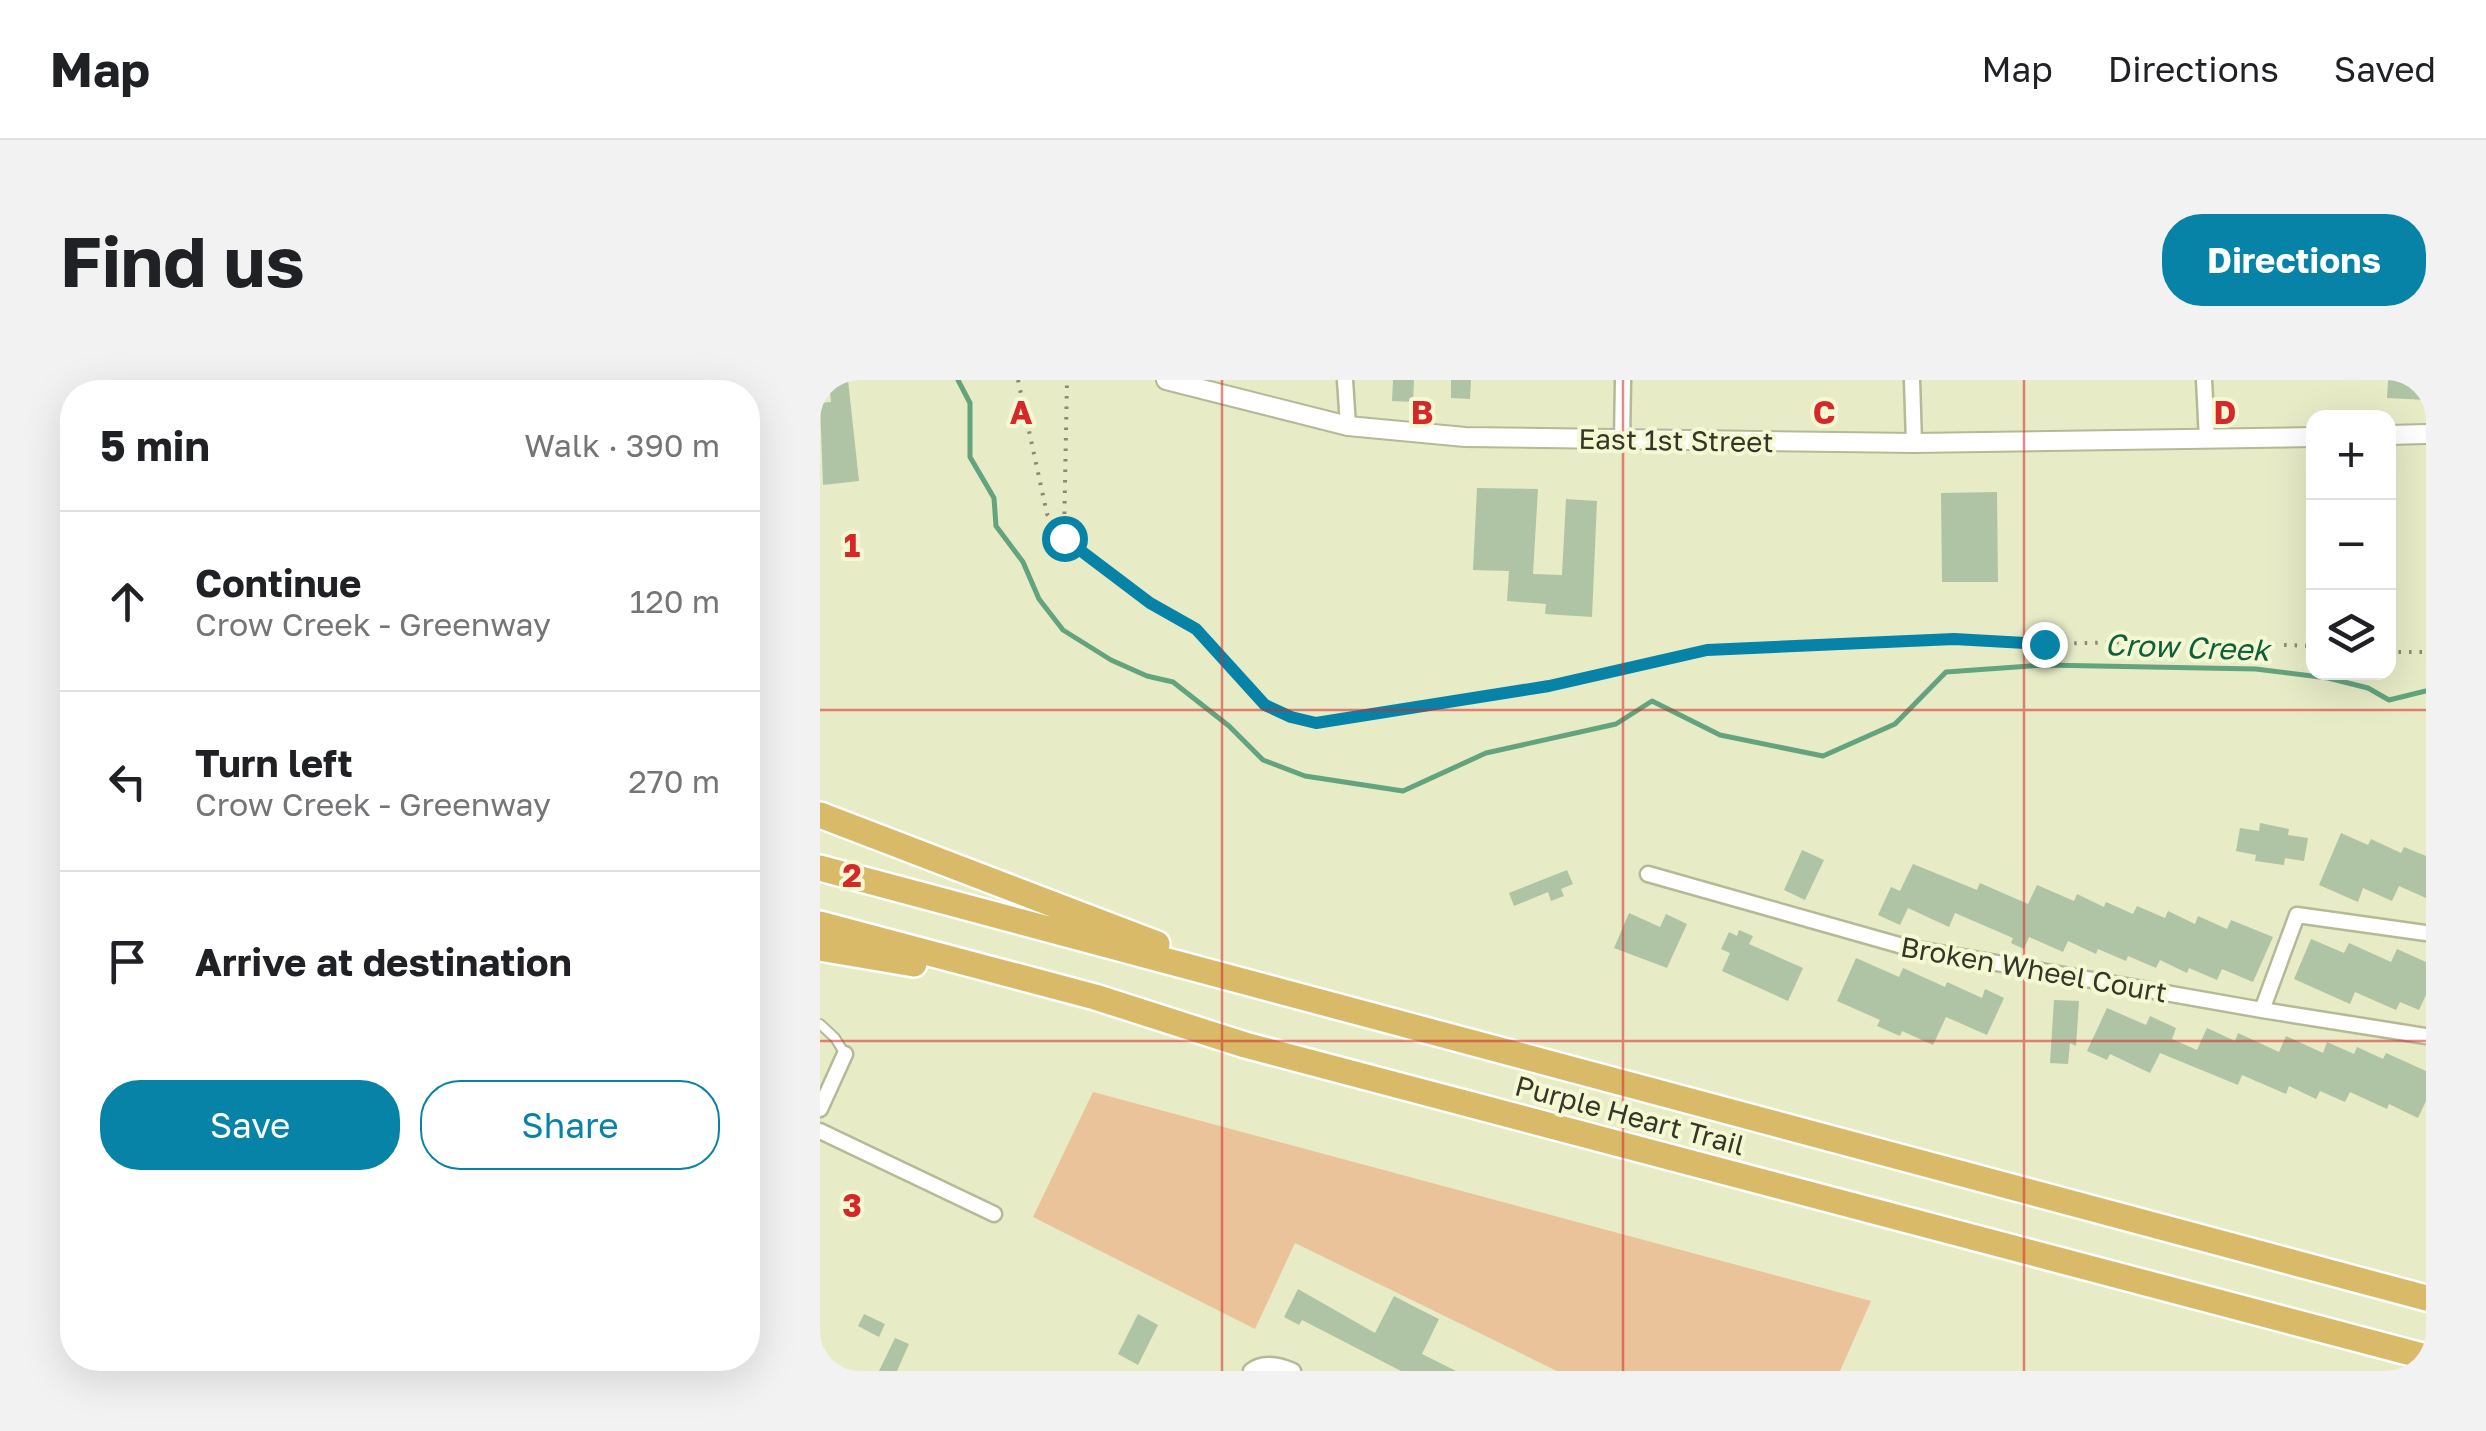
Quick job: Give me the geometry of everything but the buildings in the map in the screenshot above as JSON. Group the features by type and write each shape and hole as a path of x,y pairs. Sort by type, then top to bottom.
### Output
{"highway":[{"path":"820,816 1135,937 1380,1016"},
{"name":"Purple Heart Trail","path":"820,868 2426,1298"},
{"name":"Purple Heart Trail","path":"820,924 1095,997 1245,1045 2426,1357"},
{"path":"820,948 1095,997"}],"street":[{"name":"East 1st Street","path":"1166,380 1348,426 1465,436 1914,443 2306,437"},
{"path":"1345,380 1348,426"},
{"path":"1622,380 1622,440"},
{"path":"1912,380 1914,443"},
{"path":"2204,380 2206,440"},
{"path":"2396,435 2426,434"},
{"name":"Broken Wheel Court","path":"1648,874 1906,947 2426,1036"},
{"path":"2262,1010 2297,915 2426,932"},
{"path":"820,1109 844,1054"},
{"path":"820,1131 994,1214"},
{"path":"1254,1368 1272,1365 1292,1371"}],"lane":[{"path":"820,1024 844,1054"}],"path":[{"path":"1018,380 1047,514 1064,538 1150,603 1196,629 1265,705 1316,723 1549,686 1707,650 1954,639 2044,644 2170,641 2306,646"},
{"path":"1064,538 1067,380"},
{"path":"2396,652 2426,652"}],"shaded area":[{"path":"1093,1092 1871,1301 1840,1371 1557,1371 1295,1243 1255,1329 1033,1217"}],"waterway":[{"name":"Crow Creek","path":"958,380 970,403 970,457 994,498 996,526 1023,562 1039,599 1063,630 1111,660 1147,676 1173,682 1229,726 1263,760 1305,776 1403,791 1486,753 1616,724 1652,701 1720,735 1823,756 1895,724 1946,672 2044,665 2256,669 2328,678 2368,688 2389,700 2426,691"}],"route":[{"path":"1064,538 1150,603 1196,629 1265,705 1316,723 1549,686 1707,650 1954,639 2044,644"}]}
